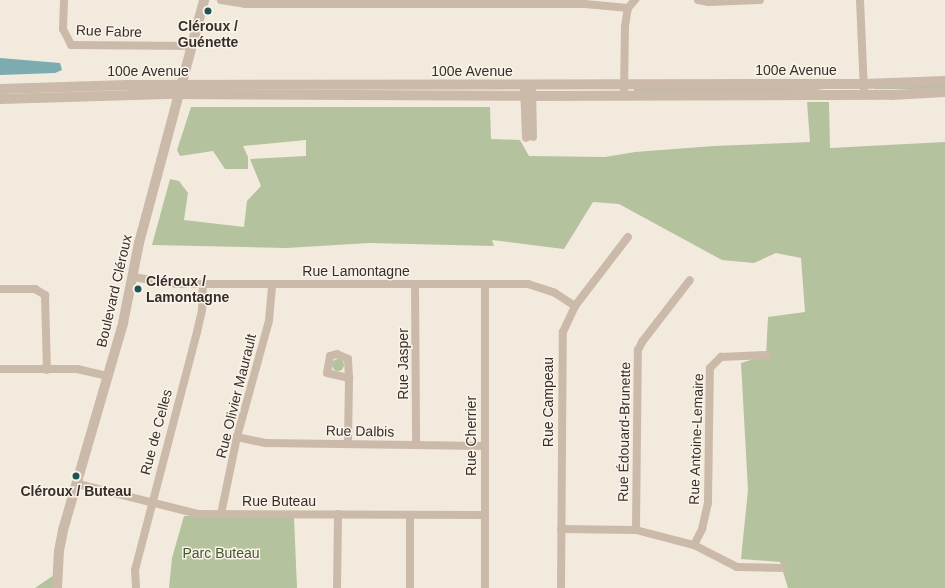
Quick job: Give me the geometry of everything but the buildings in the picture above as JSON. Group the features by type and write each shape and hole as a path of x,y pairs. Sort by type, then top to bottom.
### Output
{"street":[{"name":"Rue Fabre","path":"64,0 62,29 71,44 192,46"},
{"name":"Boulevard Cléroux","path":"57,588 61,538 78,484 108,376 132,277 204,0"},
{"path":"221,0 245,4 372,1 563,3 628,8"},
{"path":"624,95 624,26 628,8 635,0"},
{"path":"698,0 715,2 760,0"},
{"path":"860,0 864,95"},
{"name":"100e Avenue","path":"0,89 183,84 624,85 864,84 945,82"},
{"path":"528,85 530,137"},
{"name":"100e Avenue","path":"0,99 180,95 864,95 945,92"},
{"name":"Rue Campeau","path":"560,588 563,332 575,306 628,237"},
{"name":"Rue Lamontagne","path":"132,277 157,282 203,284 528,284 555,293 575,306"},
{"name":"Rue Édouard-Brunette","path":"636,530 638,350 642,342 690,280"},
{"name":"Rue de Celles","path":"136,588 135,570 198,324 203,284"},
{"name":"Rue Olivier Maurault","path":"221,514 238,437 269,321 272,284"},
{"name":"Rue Jasper","path":"416,284 416,444"},
{"name":"Rue Cherrier","path":"485,284 485,588"},
{"path":"0,289 35,289 45,295 47,370"},
{"name":"Rue Antoine-Lemaire","path":"694,545 702,529 708,503 710,368 721,357 766,355"},
{"path":"0,369 85,370 108,376"},
{"path":"348,444 349,378"},
{"name":"Rue Dalbis","path":"238,437 266,443 484,446"},
{"name":"Rue Buteau","path":"78,484 187,513 410,516 484,515"},
{"path":"337,588 338,514"},
{"path":"410,516 410,588"},
{"path":"561,529 636,530 694,545 738,567 782,568"}],"green space":[{"path":"874,85 945,85 945,89 874,89"},
{"path":"634,88 825,89 795,92 634,92"},
{"path":"807,102 829,102 830,148 945,142 945,588 788,588 780,562 741,559 748,490 741,363 766,355 768,317 805,312 801,258 776,253 754,263 722,260 619,204 593,202 564,249 492,240 494,246 369,243 286,248 152,245 170,179 179,181 188,193 184,220 244,227 247,201 261,186 250,159 306,156 306,140 243,146 248,157 248,169 225,169 213,151 180,156 177,150 191,107 490,107 491,139 520,140 529,156 605,157 635,152 714,146 810,142"},
{"path":"336,359 340,359 344,365 340,371 336,371 332,367 332,363"},
{"name":"Parc Buteau","path":"184,516 294,518 297,588 169,588 172,558"},
{"path":"54,575 53,588 35,588"}],"water":[{"path":"0,58 60,63 62,70 55,73 0,75"}],"place":[{"name":"Cléroux / Guénette","path":"208,11"},
{"name":"Cléroux / Lamontagne","path":"138,289"},
{"name":"Cléroux / Buteau","path":"76,476"}]}
